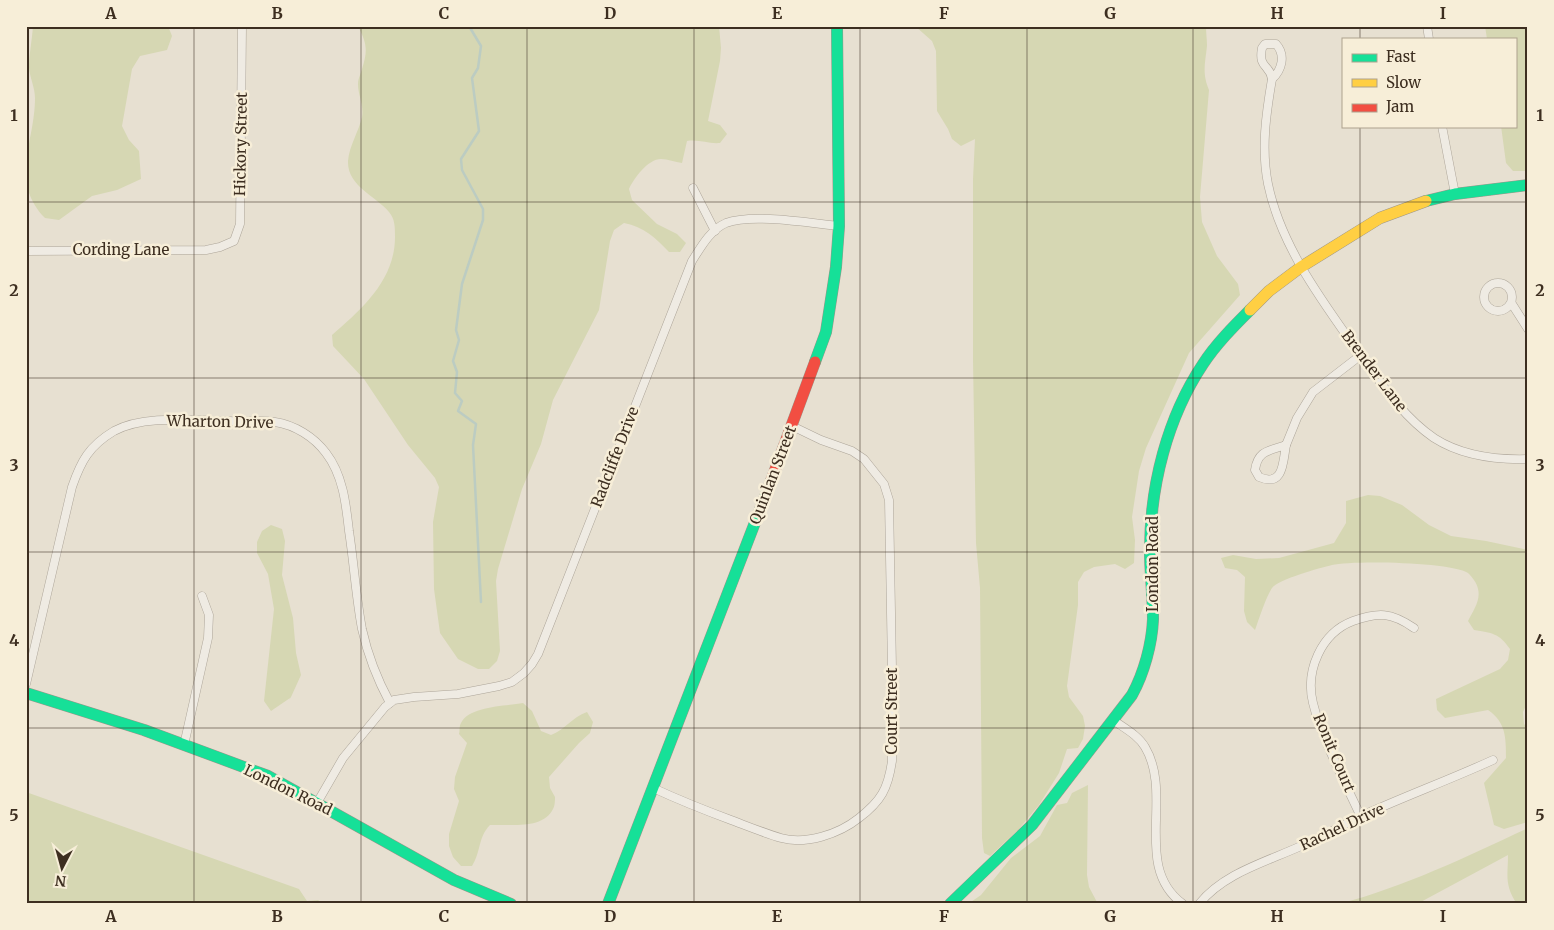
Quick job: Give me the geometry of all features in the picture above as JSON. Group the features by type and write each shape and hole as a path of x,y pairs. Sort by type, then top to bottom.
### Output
{"street":[{"name":"Hickory Street","path":"216,248 234,241 240,224 242,26"},
{"name":"Quinlan Street","path":"608,904 792,426 826,332 832,302 839,226 837,26"},
{"name":"Brender Lane","path":"1272,79 1266,114 1264,148 1268,183 1276,216 1301,267 1399,408 1432,436 1454,449 1487,458 1506,460 1528,459"},
{"path":"1442,128 1455,194"},
{"name":"London Road","path":"950,904 1032,825 1113,720 1139,682 1150,643 1153,620 1150,550 1158,471 1178,409 1204,364 1229,332 1269,291 1301,267 1380,218 1427,201 1455,194 1528,185"},
{"path":"693,188 715,231"},
{"name":"Radcliffe Drive","path":"390,703 394,700 414,696 458,694 499,686 512,682 532,664 538,654 692,261 704,242 726,223 750,219 839,226"},
{"name":"Cording Lane","path":"26,251 206,250 216,248"},
{"path":"1512,304 1528,329"},
{"path":"1286,445 1259,455 1256,460 1255,470 1259,476 1264,479 1271,479 1280,475 1286,445 1297,418 1313,392 1361,355"},
{"name":"Wharton Drive","path":"26,684 72,487 80,465 88,451 116,430 138,422 168,420 275,422 295,428 318,444 334,464 341,481 346,504 362,628 369,658 390,703"},
{"name":"Court Street","path":"653,788 783,839 826,837 856,822 872,809 884,794 890,776 892,761 889,500 884,484 864,459 852,451 821,440 792,426"},
{"path":"184,745 208,638 209,615 202,596"},
{"name":"Ronit Court","path":"1360,817 1320,724 1313,702 1311,690 1317,654 1332,634 1346,624 1368,615 1394,616 1414,628"},
{"name":"London Road","path":"26,693 144,730 268,776 454,880 511,904"},
{"path":"317,803 343,758 390,703"},
{"path":"1113,720 1132,733 1144,745 1150,755 1155,776 1158,868 1166,886 1176,899 1183,904"},
{"name":"Rachel Drive","path":"1199,904 1224,882 1247,869 1302,846 1360,817 1493,760"}],"green space":[{"path":"33,26 168,26 172,36 167,50 140,56 132,69 122,126 129,140 139,151 141,179 117,190 92,196 59,220 45,218 34,204 28,190 26,161 35,98 29,68"},
{"path":"358,26 719,26 720,61 708,121 720,125 727,134 720,143 687,141 682,163 666,159 651,162 638,175 629,189 632,200 657,224 677,234 686,243 680,252 669,252 638,227 624,223 614,230 610,241 599,310 553,400 541,444 522,489 498,569 496,581 500,651 497,661 489,669 478,669 458,659 440,633 434,589 433,522 439,487 435,478 408,445 364,379 333,346 332,335 375,292 383,280 394,252 394,223 391,215 357,184 349,170 349,155 362,117 362,104 358,84 366,47"},
{"path":"915,26 1206,26 1205,73 1209,90 1200,197 1202,222 1217,256 1238,284 1240,295 1189,353 1146,448 1139,471 1132,517 1135,540 1134,563 1125,569 1115,564 1094,567 1084,572 1078,582 1078,605 1067,686 1069,697 1083,716 1085,726 1083,739 1078,748 1067,749 1059,773 1039,805 1018,830 990,856 984,853 982,838 980,588 976,543 973,360 973,179 975,139 961,146 952,139 937,111 936,51 932,41"},
{"path":"1485,26 1528,26 1528,171 1513,171 1506,163 1501,128 1516,128 1516,38 1487,38"},
{"path":"1368,495 1380,496 1402,505 1429,525 1451,536 1528,550 1528,701 1523,712 1524,724 1528,728 1528,822 1504,829 1494,825 1484,783 1506,758 1504,731 1494,715 1488,710 1445,718 1437,710 1436,699 1500,669 1508,660 1510,649 1499,637 1474,630 1468,621 1476,605 1479,593 1473,578 1468,573 1459,569 1424,564 1343,563 1332,565 1300,574 1276,585 1267,597 1255,630 1247,622 1244,611 1245,577 1237,570 1225,568 1221,558 1233,555 1256,559 1279,558 1334,543 1346,523 1346,501"},
{"path":"271,525 282,529 285,541 282,575 293,618 296,653 301,675 291,697 289,700 290,698 271,711 264,701 274,609 268,574 257,553 257,542 262,531"},
{"path":"523,703 532,711 541,731 551,735 587,712 593,722 590,733 549,777 550,788 555,800 554,808 548,816 534,823 490,825 483,834 472,866 461,866 453,857 449,846 449,834 459,801 454,789 455,777 467,743 459,734 460,724 465,717 480,710"},
{"path":"1088,785 1087,875 1089,887 1098,904 968,904 981,895 1011,858 1040,836 1057,805 1067,803 1072,793"},
{"path":"26,792 299,889 307,901 318,900 324,904 26,904"},
{"path":"1528,828 1528,904 1517,904 1510,891 1508,885 1508,855 1417,904 1339,904 1412,880"}],"waterway":[{"path":"469,26 481,46 478,68 472,78 479,131 461,159 462,170 483,209 483,220 462,284 456,330 459,340 453,361 457,372 455,393 462,401 458,411 476,424 473,445 481,602"}],"traffic: fast":[{"path":"815,362 826,332 836,267 839,226 837,26"},
{"path":"1426,201 1455,194 1528,185"},
{"path":"950,904 1032,825 1132,695 1144,668 1152,629 1150,551 1153,502 1157,478 1170,430 1190,385 1203,364 1219,342 1250,310"},
{"path":"608,904 771,481"},
{"path":"26,693 144,730 268,776 454,880 511,904"}],"traffic: slow":[{"path":"1250,310 1269,291 1301,267 1380,218 1426,201"}],"traffic: jam":[{"path":"771,481 815,362"}]}
